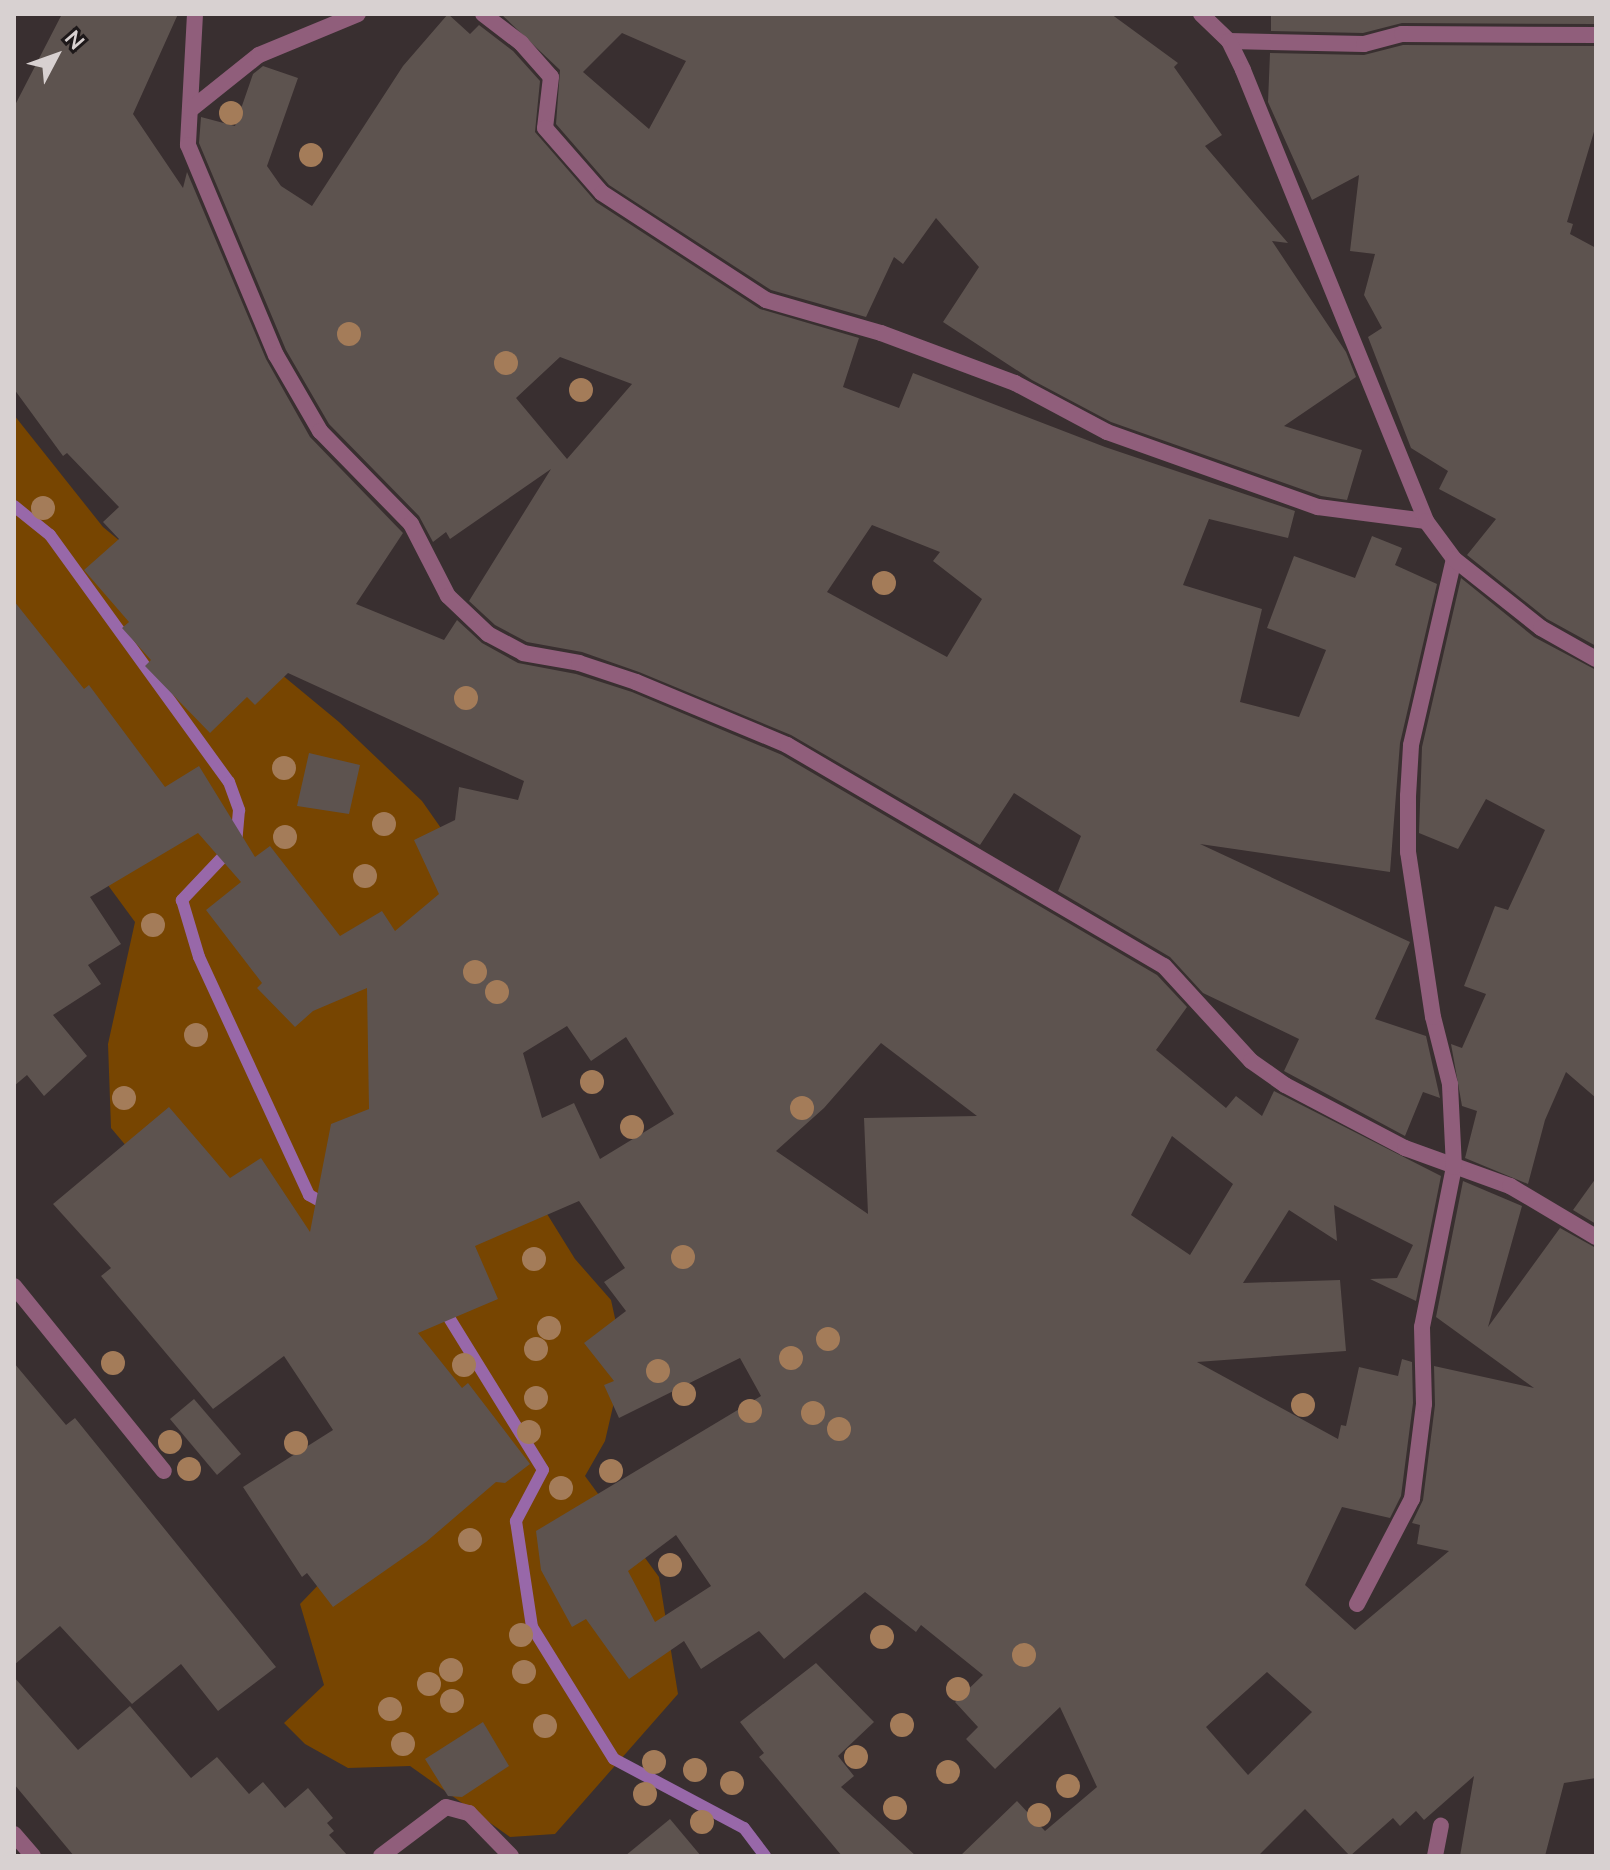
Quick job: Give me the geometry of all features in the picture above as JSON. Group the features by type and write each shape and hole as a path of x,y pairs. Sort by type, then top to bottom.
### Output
{"street":[{"path":"195,14 188,145 200,180 276,355 320,431 411,524 448,596 488,634 523,653 579,663 636,682 787,745 1164,966 1251,1061 1285,1085 1405,1148 1510,1186 1596,1237"},
{"path":"190,110 259,55 358,14"},
{"path":"483,14 521,43 551,77 545,128 602,193 766,300 881,333 1000,377 1107,432 1318,507 1426,521"},
{"path":"1201,14 1229,41 1426,521 1454,559 1541,628 1596,659"},
{"path":"1229,41 1364,44 1402,34 1596,35"},
{"path":"1357,1604 1412,1499 1424,1404 1422,1327 1454,1167 1450,1084 1433,1017 1408,852 1408,796 1411,745 1454,559"},
{"path":"14,1286 164,1471"},
{"path":"381,1856 446,1807 469,1813 511,1856"},
{"path":"1435,1856 1441,1826"},
{"path":"14,1834 33,1856"}],"shaded area":[{"path":"14,415 103,527 339,722 422,801 485,891 441,1043 575,1259 611,1300 624,1359 605,1441 585,1476 659,1577 678,1694 555,1834 510,1837 410,1766 348,1768 305,1744 284,1723 324,1685 300,1604 397,1503 279,1327 111,1128 108,1044 135,922 14,757"}],"building":[{"path":"62,14 178,14 133,114 183,188 187,172 266,359 310,437 403,533 356,604 444,640 457,620 482,643 518,663 576,674 632,692 782,755 1157,975 1187,1007 1156,1050 1226,1108 1236,1096 1262,1116 1274,1091 1441,1176 1416,1301 1370,1279 1397,1278 1413,1245 1334,1205 1337,1241 1289,1210 1243,1283 1340,1280 1346,1351 1197,1362 1338,1439 1341,1425 1346,1426 1359,1367 1398,1376 1402,1359 1412,1362 1413,1403 1401,1496 1390,1518 1342,1507 1305,1585 1355,1630 1449,1551 1417,1544 1420,1525 1412,1523 1423,1500 1435,1405 1434,1366 1534,1388 1436,1317 1463,1181 1522,1206 1488,1327 1560,1228 1596,1248 1596,1778 1564,1783 1545,1856 1460,1856 1474,1776 1424,1820 1416,1811 1400,1826 1393,1818 1350,1856 1305,1809 1258,1856 960,1856 1017,1801 1045,1831 1097,1787 1060,1707 995,1769 966,1739 978,1727 955,1702 983,1675 921,1625 916,1632 865,1592 784,1659 759,1631 701,1669 684,1641 629,1679 586,1619 572,1627 541,1570 536,1531 761,1396 740,1358 619,1418 604,1385 614,1381 584,1343 626,1311 604,1282 625,1268 579,1201 475,1246 498,1299 418,1333 462,1388 468,1383 530,1464 505,1483 496,1482 426,1542 333,1607 307,1573 302,1577 243,1487 333,1430 284,1356 213,1409 101,1276 111,1268 53,1204 169,1107 230,1178 261,1158 310,1232 331,1124 369,1109 367,988 313,1011 295,1027 257,988 262,983 206,910 241,882 198,833 90,897 121,944 88,965 101,984 53,1015 87,1056 44,1096 27,1075 14,1086 14,601 84,689 89,685 165,787 199,766 255,857 270,846 340,936 382,911 395,931 439,894 414,840 455,820 459,787 518,800 524,781 288,673 255,705 247,697 210,733 145,666 151,660 122,628 129,622 84,570 119,539 103,522 119,507 67,453 63,456 14,389 14,107","holes":["567,1026 591,1061 626,1037 674,1114 600,1159 574,1103 542,1118 523,1053","881,1043 977,1116 864,1118 868,1214 776,1151 824,1108","1172,1136 1233,1184 1190,1255 1131,1215","676,1535 711,1586 655,1622 628,1571","1267,1672 1312,1712 1248,1775 1206,1727"]},
{"path":"448,14 470,34 479,25 513,51 540,81 535,132 596,202 760,309 859,338 843,387 899,408 913,373 1105,447 1295,511 1288,538 1209,519 1183,585 1262,609 1240,702 1299,717 1326,650 1267,628 1294,556 1355,578 1372,536 1402,548 1395,565 1437,584 1400,743 1390,872 1200,844 1410,942 1375,1019 1426,1036 1440,1098 1423,1092 1405,1136 1284,1071 1299,1039 1203,993 1170,957 1058,891 1081,836 1014,793 980,845 791,735 639,672 582,652 527,642 495,625 469,601 551,469 450,539 446,532 433,542 419,516 329,424 286,350 199,143 201,117 235,126 253,74 263,66 298,78 267,166 281,186 312,206 403,66","holes":["560,357 632,384 567,459 516,398","872,525 940,552 933,561 982,599 947,657 827,592"]},
{"path":"501,14 1111,14 1178,63 1174,67 1222,135 1205,146 1288,243 1272,241 1346,352 1356,377 1284,426 1362,450 1347,500 1321,496 1111,422 1032,380 943,322 979,267 936,218 903,264 894,257 866,317 771,290 609,185 556,124 560,70","holes":["622,33 686,61 649,129 583,72"]},
{"path":"1271,14 1596,14 1596,24 1402,23 1363,33 1271,31"},
{"path":"1403,45 1596,46 1596,125 1567,222 1573,224 1570,234 1596,248 1596,646 1547,619 1467,555 1496,519 1439,489 1448,471 1411,448 1368,337 1382,328 1364,295 1375,254 1350,251 1359,175 1312,200 1268,102 1270,53 1364,55"},
{"path":"1461,578 1534,637 1596,670 1596,1098 1566,1072 1545,1120 1528,1184 1465,1158 1477,1111 1462,1106 1451,1044 1462,1048 1486,994 1464,986 1495,906 1508,910 1545,830 1486,799 1458,849 1419,833 1422,747"},
{"path":"309,753 360,765 349,814 297,806"},
{"path":"1596,1178 1596,1224 1573,1210"},
{"path":"14,1363 66,1425 75,1418 276,1667 218,1711 181,1664 132,1704 60,1626 14,1665"},
{"path":"194,1399 241,1454 217,1475 170,1419"},
{"path":"816,1663 874,1722 838,1756 854,1776 841,1787 916,1856 842,1856 759,1757 764,1753 740,1722"},
{"path":"14,1677 78,1750 130,1706 191,1778 217,1757 249,1794 263,1782 285,1808 308,1788 333,1818 327,1823 334,1831 329,1835 348,1856 74,1856 14,1784"},
{"path":"483,1722 509,1766 462,1797 448,1796 425,1759"},
{"path":"670,1819 701,1856 625,1856"}],"waterway":[{"path":"14,506 50,535 229,782 239,810 236,843 182,900 199,957 309,1195 331,1207"},
{"path":"443,1308 543,1470 516,1521 532,1627 614,1759 744,1828 765,1856"}]}
